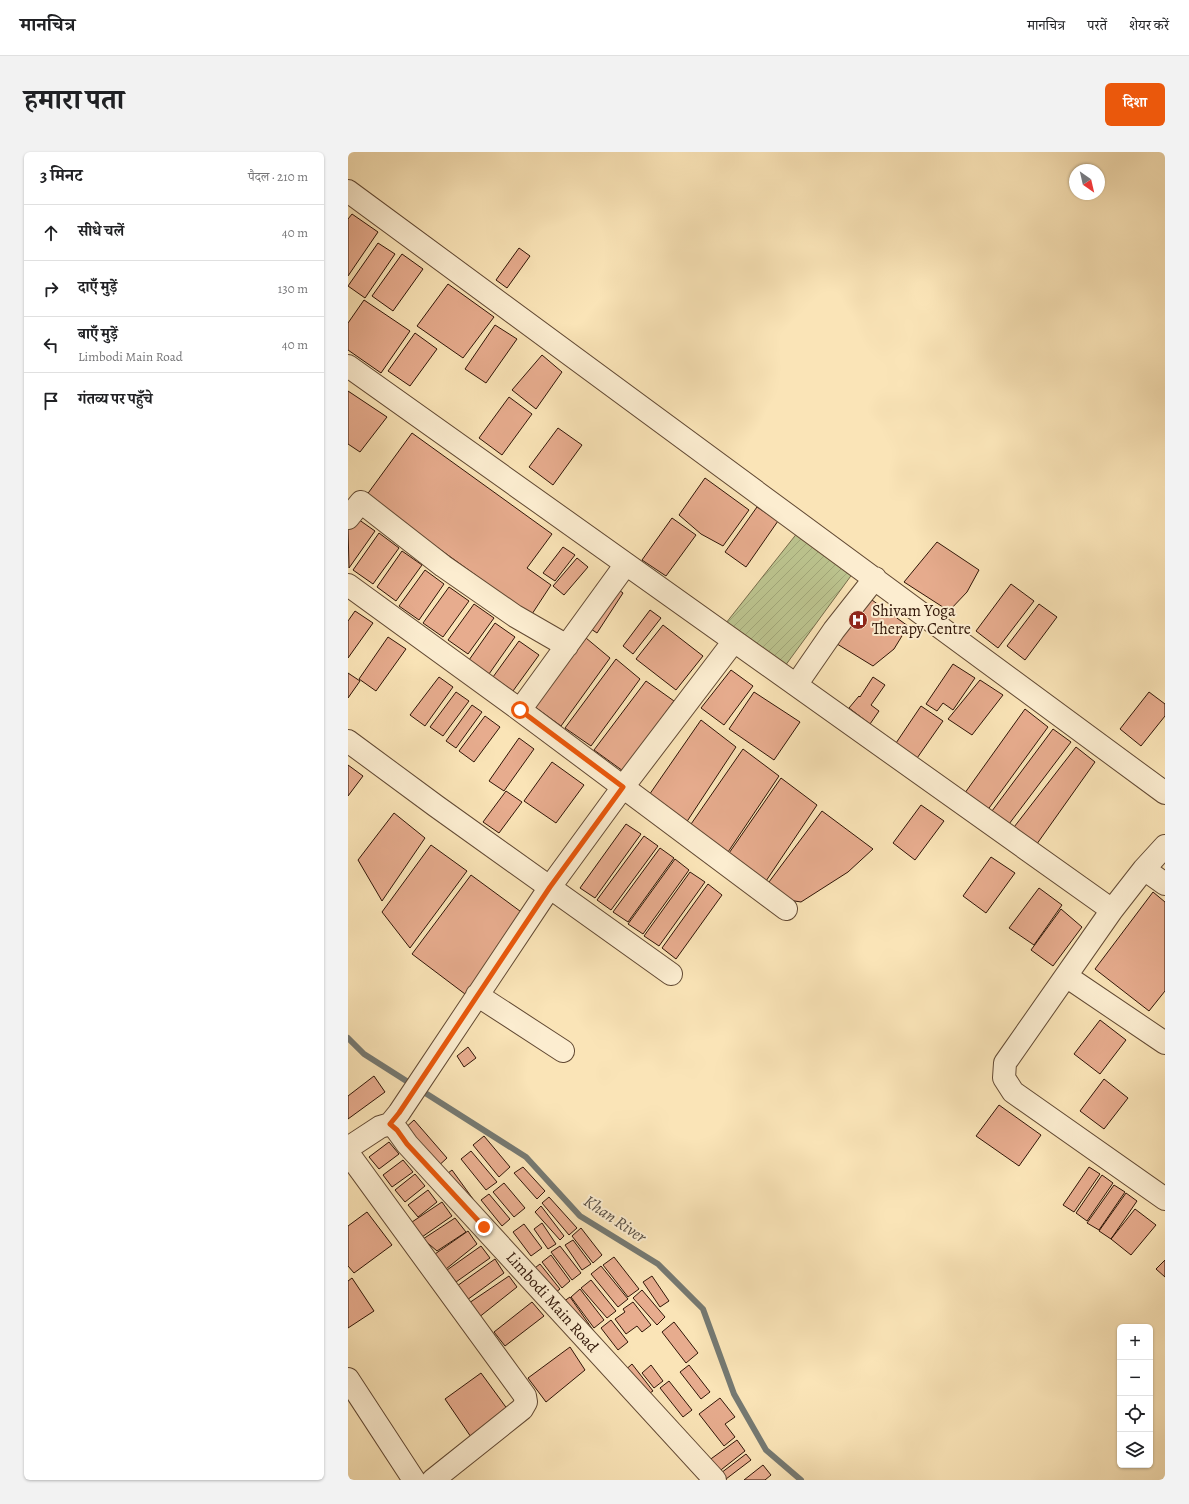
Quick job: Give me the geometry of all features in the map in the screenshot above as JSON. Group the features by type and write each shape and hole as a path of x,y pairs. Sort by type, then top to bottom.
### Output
{"street":[{"path":"348,191 1165,792"},
{"path":"348,366 1112,910"},
{"path":"348,518 361,502 443,566 515,616 567,646"},
{"path":"520,710 626,564"},
{"path":"796,685 834,630 875,578"},
{"path":"348,585 520,710 786,909"},
{"path":"348,1148 380,1127 390,1124 399,1113 550,887 623,787 734,641"},
{"path":"348,741 436,806 671,974"},
{"path":"1165,846 1144,868 1112,910 1004,1063 1004,1078 1013,1092 1165,1199"},
{"path":"1144,868 1165,884"},
{"path":"1066,976 1165,1043"},
{"path":"478,995 563,1051"},
{"name":"Limbodi Main Road","path":"390,1124 547,1298 715,1480"},
{"path":"348,1153 525,1396 526,1402 522,1409 433,1480"},
{"path":"348,1379 414,1480"}],"green space":[{"path":"798,532 853,573 785,666 726,623"}],"building":[{"path":"352,214 378,232 348,276 348,219"},
{"path":"378,243 395,254 365,298 348,286"},
{"path":"519,248 530,256 507,288 496,280"},
{"path":"402,254 423,269 393,311 372,296"},
{"path":"448,284 494,317 463,358 417,326"},
{"path":"364,300 410,331 381,373 348,350 348,323"},
{"path":"495,325 517,339 486,383 465,369"},
{"path":"415,333 437,349 410,386 388,371"},
{"path":"542,355 562,372 536,409 512,390"},
{"path":"348,391 387,417 360,452 348,444"},
{"path":"509,397 532,414 502,455 479,438"},
{"path":"558,428 582,445 553,485 529,467"},
{"path":"412,433 552,534 527,568 551,585 532,614 506,597 366,496"},
{"path":"705,478 749,510 723,546 701,534 679,515"},
{"path":"757,507 778,521 746,567 725,552"},
{"path":"355,517 375,531 349,568 348,527"},
{"path":"672,518 696,535 666,576 642,560"},
{"path":"379,533 399,548 373,584 353,570"},
{"path":"937,542 979,570 967,592 949,611 904,582"},
{"path":"563,547 575,555 555,581 543,573"},
{"path":"402,551 422,565 396,601 377,587"},
{"path":"577,558 588,567 564,595 553,586"},
{"path":"425,570 444,584 419,620 399,606"},
{"path":"1011,584 1034,601 998,648 976,631"},
{"path":"612,585 623,593 597,633 585,625"},
{"path":"449,587 469,601 443,637 423,623"},
{"path":"865,595 908,626 894,649 873,666 829,639"},
{"path":"474,604 494,618 468,654 448,640"},
{"path":"1039,604 1057,617 1025,660 1007,646"},
{"path":"650,610 661,618 633,654 623,646"},
{"path":"355,611 373,623 348,658 348,621"},
{"path":"495,623 515,637 489,674 469,660"},
{"path":"663,625 703,656 676,690 636,659"},
{"path":"388,637 406,649 376,691 359,679"},
{"path":"586,638 610,658 561,726 535,707"},
{"path":"519,641 539,655 513,691 493,677"},
{"path":"616,659 640,679 591,746 565,728"},
{"path":"953,664 975,678 953,710 943,703 937,711 926,704"},
{"path":"731,670 753,686 724,725 701,708"},
{"path":"348,673 360,681 348,698"},
{"path":"439,677 453,687 425,726 410,715"},
{"path":"873,677 885,685 871,705 879,711 870,724 849,708 859,696 860,697"},
{"path":"980,680 1003,695 972,735 948,719"},
{"path":"646,681 674,701 623,771 594,750"},
{"path":"456,692 469,701 443,736 430,727"},
{"path":"754,692 800,722 774,760 729,729"},
{"path":"1149,692 1165,704 1165,716 1141,746 1120,729"},
{"path":"472,705 482,712 456,748 446,741"},
{"path":"921,706 943,721 915,761 894,746"},
{"path":"1025,709 1048,727 984,815 962,797"},
{"path":"485,716 500,727 474,762 459,751"},
{"path":"701,720 736,747 684,826 647,798"},
{"path":"1053,729 1071,742 1006,828 989,815"},
{"path":"519,738 534,749 504,791 489,781"},
{"path":"1076,747 1095,762 1034,848 1011,831"},
{"path":"743,749 779,776 726,855 689,827"},
{"path":"552,762 584,785 556,823 524,801"},
{"path":"348,765 363,776 348,796"},
{"path":"781,778 817,805 764,884 727,856"},
{"path":"506,791 522,802 499,833 483,822"},
{"path":"921,805 944,821 915,860 893,843"},
{"path":"822,811 873,849 848,872 801,902 782,899 766,886"},
{"path":"394,813 425,838 382,901 358,860"},
{"path":"626,824 641,834 595,898 580,888"},
{"path":"644,836 658,846 611,910 597,900"},
{"path":"431,845 467,871 410,948 382,912"},
{"path":"660,848 674,858 628,922 613,912"},
{"path":"991,857 1015,873 986,913 963,896"},
{"path":"675,859 689,870 643,934 628,924"},
{"path":"690,872 705,882 659,946 644,936"},
{"path":"471,875 524,914 465,994 412,954"},
{"path":"708,884 722,895 676,959 662,948"},
{"path":"1039,888 1062,905 1034,945 1009,928"},
{"path":"1153,892 1165,902 1165,991 1149,1011 1095,969"},
{"path":"1061,909 1082,927 1053,966 1031,950"},
{"path":"1100,1020 1126,1040 1100,1074 1074,1054"},
{"path":"468,1047 476,1058 464,1067 457,1056"},
{"path":"374,1076 385,1092 348,1119 348,1096"},
{"path":"1104,1079 1128,1098 1104,1129 1080,1111"},
{"path":"999,1105 1041,1135 1019,1166 976,1136"},
{"path":"414,1120 447,1158 435,1169 402,1131"},
{"path":"484,1136 510,1167 499,1177 473,1145"},
{"path":"389,1142 399,1154 379,1169 369,1157"},
{"path":"471,1151 497,1182 486,1190 461,1159"},
{"path":"403,1160 413,1172 392,1187 383,1175"},
{"path":"523,1167 545,1191 537,1199 514,1173"},
{"path":"1089,1167 1100,1174 1074,1212 1063,1205"},
{"path":"452,1170 473,1199 465,1206 443,1177"},
{"path":"415,1174 425,1186 405,1202 395,1190"},
{"path":"1102,1175 1113,1183 1087,1221 1076,1213"},
{"path":"504,1183 525,1208 514,1217 493,1192"},
{"path":"1114,1185 1125,1192 1099,1230 1087,1223"},
{"path":"428,1190 437,1202 418,1217 408,1205"},
{"path":"1126,1193 1137,1201 1111,1239 1099,1231"},
{"path":"489,1194 510,1219 502,1226 481,1200"},
{"path":"549,1197 577,1228 569,1235 542,1203"},
{"path":"442,1202 452,1216 422,1237 412,1222"},
{"path":"541,1206 564,1236 560,1240 535,1212"},
{"path":"1135,1209 1156,1225 1131,1255 1111,1239"},
{"path":"367,1212 392,1245 354,1273 348,1266 348,1226"},
{"path":"455,1218 466,1232 437,1251 423,1239"},
{"path":"542,1223 556,1244 548,1249 534,1229"},
{"path":"524,1224 542,1248 531,1256 513,1232"},
{"path":"581,1228 602,1255 593,1263 572,1236"},
{"path":"468,1231 477,1244 446,1269 435,1254"},
{"path":"573,1240 591,1264 582,1270 565,1245"},
{"path":"481,1246 490,1258 456,1282 447,1270"},
{"path":"560,1246 581,1273 572,1280 551,1252"},
{"path":"551,1255 570,1281 562,1288 542,1262"},
{"path":"614,1257 639,1289 628,1297 603,1265"},
{"path":"495,1259 504,1273 467,1300 457,1286"},
{"path":"1165,1260 1165,1277 1156,1269"},
{"path":"540,1264 560,1289 551,1296 531,1271"},
{"path":"601,1266 628,1299 618,1307 591,1274"},
{"path":"509,1276 517,1287 478,1318 469,1303"},
{"path":"652,1276 669,1301 660,1307 643,1282"},
{"path":"352,1278 374,1311 348,1328 348,1281"},
{"path":"591,1280 616,1311 607,1318 581,1288"},
{"path":"580,1289 604,1320 594,1328 571,1297"},
{"path":"642,1290 665,1317 657,1325 633,1298"},
{"path":"570,1297 593,1330 586,1335 560,1304"},
{"path":"532,1302 544,1316 505,1346 494,1332"},
{"path":"633,1302 651,1325 642,1332 637,1326 626,1334 615,1319 625,1312 623,1309"},
{"path":"611,1320 628,1342 618,1350 601,1328"},
{"path":"674,1322 698,1353 686,1363 662,1332"},
{"path":"570,1347 585,1370 546,1402 528,1378"},
{"path":"632,1364 653,1391 642,1398 622,1373"},
{"path":"651,1365 663,1381 654,1388 642,1373"},
{"path":"689,1365 710,1392 701,1399 680,1372"},
{"path":"481,1373 508,1410 471,1437 445,1399"},
{"path":"669,1381 692,1410 683,1417 660,1388"},
{"path":"720,1398 735,1417 725,1424 735,1437 724,1446 699,1414"},
{"path":"737,1440 745,1451 717,1473 708,1461"},
{"path":"746,1454 751,1460 726,1479 721,1473"},
{"path":"763,1465 771,1475 765,1480 744,1480"}],"waterway":[{"name":"Khan River","path":"348,1038 364,1054 526,1157 580,1216 658,1264 703,1309 734,1394 766,1450 801,1480"}],"place":[{"name":"Shivam Yoga Therapy Centre","path":"858,620"}],"route":[{"path":"484,1227 390,1124 399,1113 550,887 623,787 520,710"}]}
